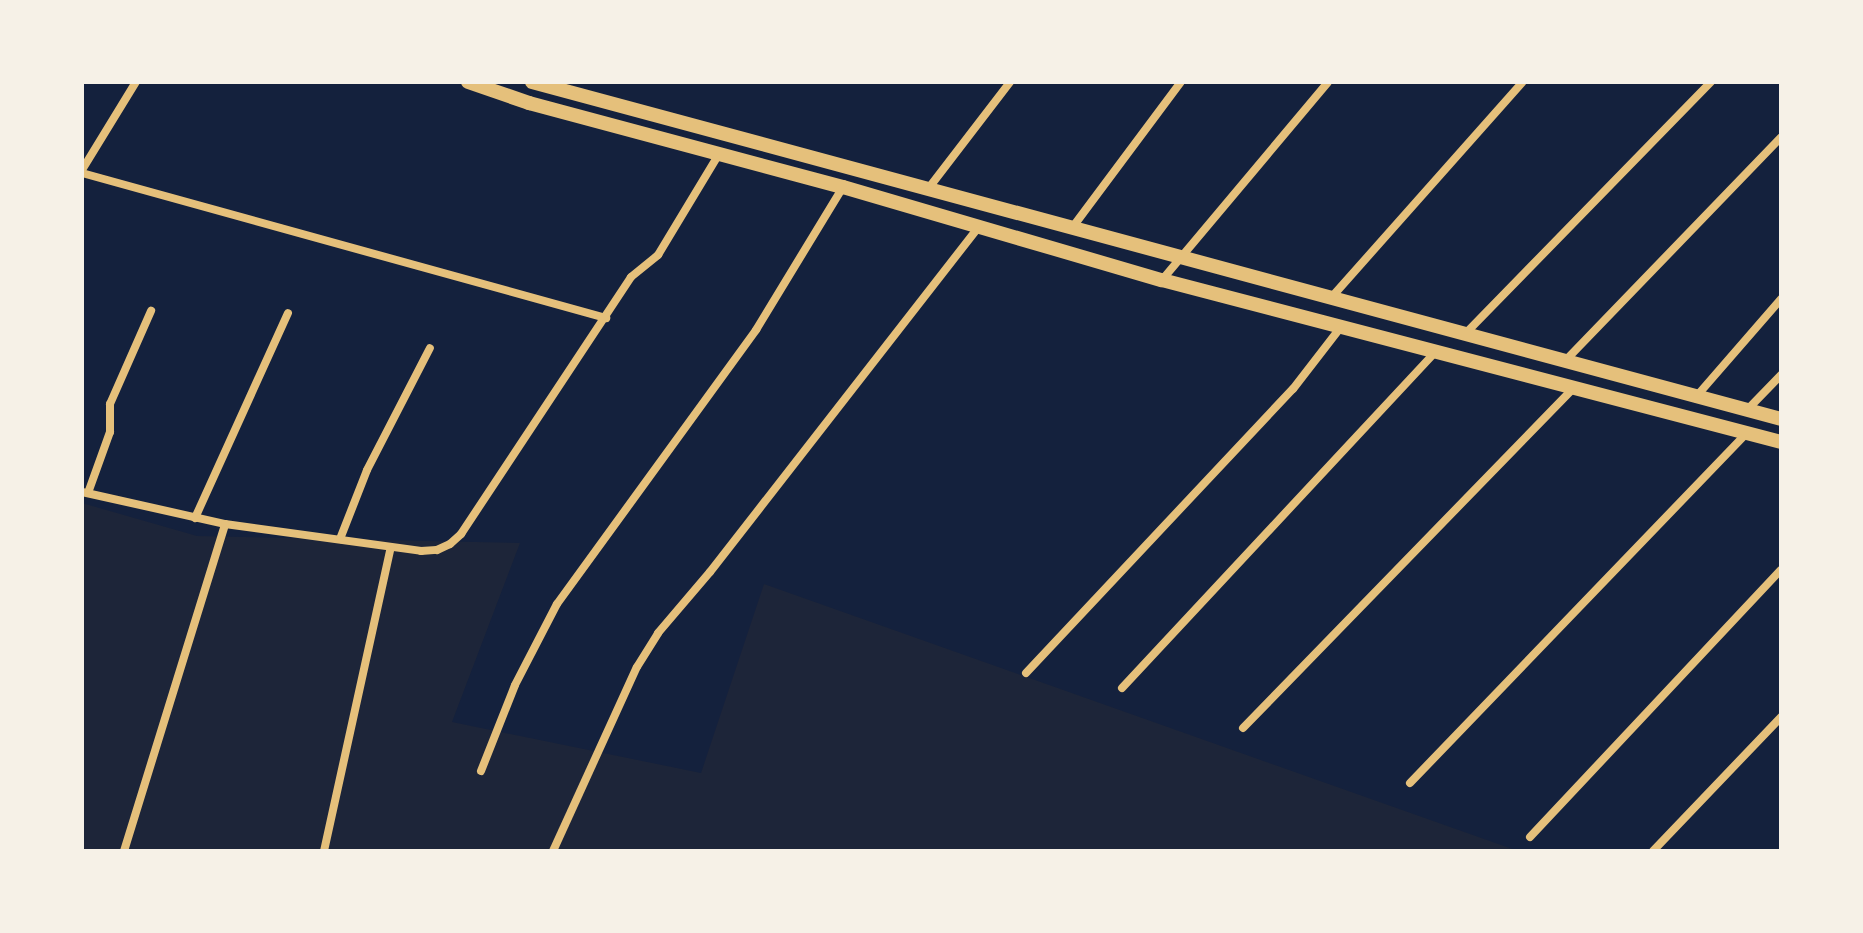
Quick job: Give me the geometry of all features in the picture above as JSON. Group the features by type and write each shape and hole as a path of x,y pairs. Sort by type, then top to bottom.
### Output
{"street":[{"path":"136,82 82,172 606,318"},
{"path":"468,82 529,103 843,187 1162,280 1437,349 1573,389 1781,442"},
{"path":"532,82 1330,300 1781,419"},
{"path":"928,189 1010,82"},
{"path":"1071,228 1181,82"},
{"path":"1162,280 1328,82"},
{"path":"1330,300 1523,82"},
{"path":"1465,335 1711,82"},
{"path":"1565,362 1781,137"},
{"path":"151,311 110,404 110,432 85,492 225,524 391,547 437,550 461,534 631,277 658,255 719,154"},
{"path":"481,771 515,685 557,604 756,330 843,187"},
{"path":"553,851 637,667 658,633 710,572 979,226"},
{"path":"1695,398 1781,299"},
{"path":"195,518 288,313"},
{"path":"1026,673 1284,400 1341,327"},
{"path":"340,539 367,470 430,348"},
{"path":"1122,688 1437,349"},
{"path":"1746,411 1781,375"},
{"path":"1243,728 1573,389"},
{"path":"1410,783 1747,433"},
{"path":"124,851 225,524"},
{"path":"324,851 391,547"},
{"path":"1530,837 1781,570"},
{"path":"1653,851 1781,717"}],"shaded area":[{"path":"82,503 197,536 520,543 452,722 701,773 764,584 1518,851 82,851"}]}
